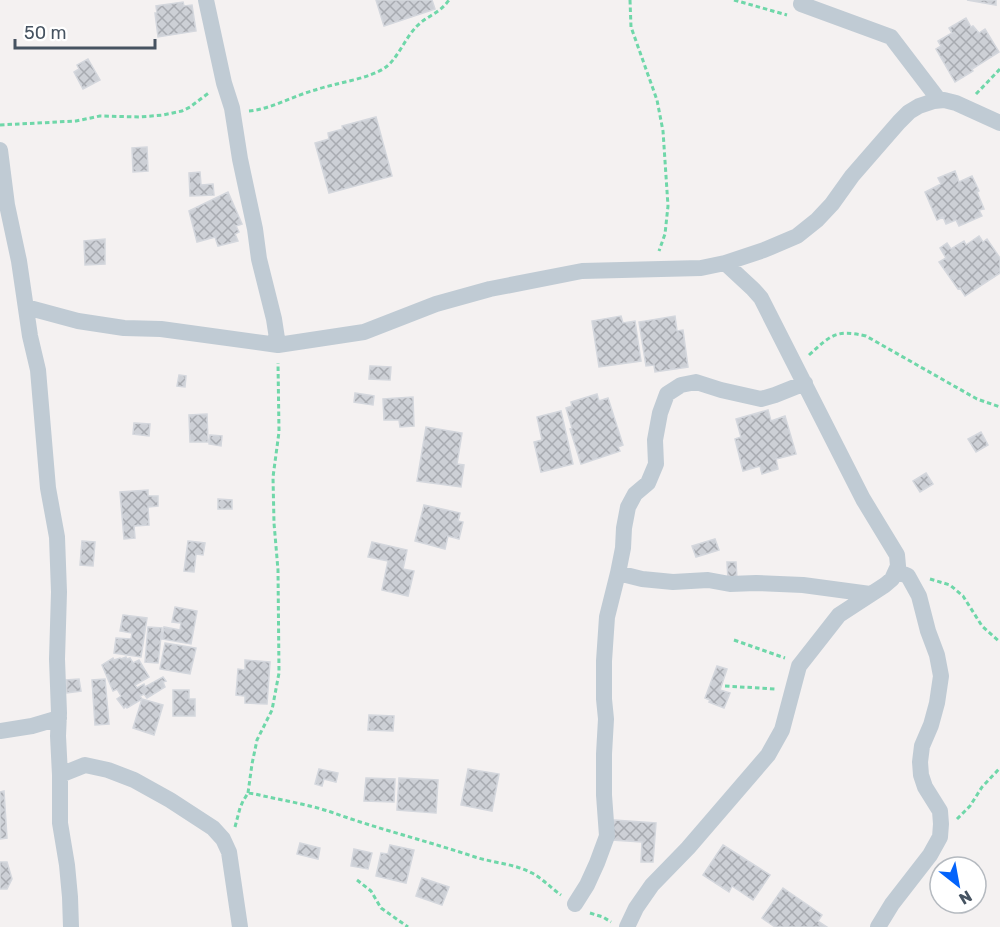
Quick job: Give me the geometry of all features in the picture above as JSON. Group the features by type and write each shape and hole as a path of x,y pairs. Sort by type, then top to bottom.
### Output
{"street":[{"path":"206,0 224,83 232,108 259,260 278,345"},
{"path":"801,4 891,37 939,100"},
{"path":"26,308 78,321 124,328 161,329 278,345 364,332 436,304 501,286 582,270 701,268 764,250 797,236 817,220 852,176 909,112 919,106 944,100 1000,123"},
{"path":"0,150 7,205 38,370 48,488 57,537 60,823 68,876 71,927"},
{"path":"627,927 636,908 652,885 688,848 768,755 782,730 800,666 839,615 885,585 892,579 898,566 897,555 863,500 761,298 724,263"},
{"path":"574,904 587,885 607,836 603,771 606,719 604,661 607,617 623,548 628,507 635,494 648,483 656,464 655,440 660,413 667,394 681,385 696,382 762,399 805,383"},
{"path":"878,927 892,904 930,855 940,837 940,811 925,788 920,762 922,746 937,703 941,676 919,596 911,580 896,571"},
{"path":"618,573 642,579 673,582 708,580 730,584 803,585 870,594"},
{"path":"0,731 32,726 59,718"},
{"path":"60,775 85,765 108,770 134,780 213,828 223,839 229,852 240,927"}],"path":[{"path":"232,108 250,111 265,108 385,67 395,57 405,39 419,25 442,9 449,0"},
{"path":"630,0 631,27 657,100 663,131 668,206 665,234 652,270"},
{"path":"734,0 784,15 797,13 801,9 801,4"},
{"path":"964,107 1000,69"},
{"path":"0,125 76,121 100,116 163,115 190,107 224,83"},
{"path":"796,367 826,340 838,333 852,333 866,336 883,344 901,357 977,399 1000,407"},
{"path":"229,852 240,808 248,793 257,740 272,710 279,673 278,570 273,477 279,432 278,345"},
{"path":"911,580 919,577 927,578 950,585 963,596 982,626 1000,642"},
{"path":"734,640 790,660 800,666"},
{"path":"725,686 776,689 790,698"},
{"path":"940,837 970,806 982,787 1000,768"},
{"path":"248,793 330,812 487,861 531,872 574,904 589,913 603,917 616,927"},
{"path":"357,880 371,891 381,908 408,927"}],"building":[{"path":"376,0 432,0 435,9 384,26"},
{"path":"967,0 996,0 996,5"},
{"path":"183,2 184,6 192,5 196,31 158,37 156,6"},
{"path":"966,18 971,27 973,26 979,33 985,29 999,52 955,82 936,49 941,46 938,41 952,33 949,28"},
{"path":"88,59 100,80 83,89 74,72 79,69 77,65"},
{"path":"376,117 392,176 329,193 315,143 329,139 328,133 343,129 342,126"},
{"path":"147,147 148,171 133,172 132,148"},
{"path":"955,171 959,182 972,176 984,209 979,210 982,216 959,226 956,220 946,224 943,217 937,220 925,192 941,184 938,178"},
{"path":"200,172 201,185 213,184 214,195 190,196 189,173"},
{"path":"228,192 242,224 236,226 239,232 235,234 238,241 218,246 215,237 197,242 189,211"},
{"path":"979,236 983,242 987,239 1000,258 1000,273 965,296 939,262 946,258 940,248 947,243 951,249 964,241 966,245"},
{"path":"105,239 105,264 85,265 84,241"},
{"path":"621,316 623,323 635,321 641,361 599,367 592,321"},
{"path":"675,316 677,331 683,330 688,367 655,372 654,365 646,366 639,322"},
{"path":"370,366 391,367 390,380 369,379"},
{"path":"179,375 186,376 185,387 177,386"},
{"path":"355,393 374,396 373,405 354,402"},
{"path":"597,394 599,401 608,398 623,445 618,447 620,451 581,464 566,408 572,406 571,402"},
{"path":"413,397 414,426 400,427 399,420 384,420 383,399"},
{"path":"768,410 771,421 785,416 796,454 776,459 778,469 762,474 760,466 743,471 735,439 741,437 736,419"},
{"path":"561,411 573,464 541,472 534,442 542,440 537,417"},
{"path":"207,414 208,442 190,442 189,415"},
{"path":"134,423 150,424 149,436 133,434"},
{"path":"426,427 462,433 457,464 464,465 461,487 417,481"},
{"path":"981,432 988,445 976,452 968,439"},
{"path":"210,435 222,436 221,446 209,444"},
{"path":"926,473 933,484 920,492 913,481"},
{"path":"148,490 148,496 158,496 158,506 148,507 149,525 134,526 135,538 124,539 120,492"},
{"path":"218,499 232,500 232,509 218,509"},
{"path":"424,505 460,513 458,521 463,522 459,539 448,536 445,549 415,541"},
{"path":"715,539 719,550 696,557 692,546"},
{"path":"82,541 95,542 93,566 80,565"},
{"path":"188,541 205,543 203,555 196,554 194,572 184,571"},
{"path":"372,542 407,550 403,569 414,571 408,596 382,590 388,561 368,557"},
{"path":"727,562 736,562 737,580 728,580"},
{"path":"175,607 197,611 191,644 162,639 164,627 180,630 181,623 172,622"},
{"path":"123,615 147,618 141,657 114,653 116,638 131,639 132,633 120,631"},
{"path":"148,627 162,628 158,663 145,662"},
{"path":"165,643 196,648 190,674 160,669"},
{"path":"113,658 114,660 130,658 133,663 139,660 149,677 135,685 137,688 144,684 145,687 163,677 166,681 163,682 165,687 147,698 144,694 140,696 142,699 124,708 117,699 121,696 117,689 113,691 102,665"},
{"path":"245,660 270,662 267,704 245,703 245,696 236,695 238,669 245,670"},
{"path":"717,666 727,669 720,690 730,693 724,708 705,698"},
{"path":"79,679 81,691 67,693 66,680"},
{"path":"105,679 109,724 95,725 92,680"},
{"path":"173,690 189,690 189,699 195,699 195,716 173,716"},
{"path":"142,699 163,705 154,735 133,728"},
{"path":"369,715 394,716 393,731 368,730"},
{"path":"319,769 338,773 336,782 324,779 322,786 315,784"},
{"path":"468,769 499,774 492,811 461,805"},
{"path":"366,778 395,779 394,802 364,801"},
{"path":"399,778 438,780 436,813 397,810"},
{"path":"4,791 7,838 0,839 0,792"},
{"path":"614,820 656,823 653,862 641,862 642,842 612,840"},
{"path":"300,843 320,848 318,859 297,854"},
{"path":"390,845 414,850 406,883 376,876 381,853 388,854"},
{"path":"723,845 770,875 753,900 732,886 729,892 703,875"},
{"path":"354,849 372,853 368,869 351,866"},
{"path":"0,862 7,862 12,879 7,889 0,889"},
{"path":"422,878 449,887 442,905 416,896"},
{"path":"783,888 822,915 818,921 827,927 775,927 762,918"}]}
